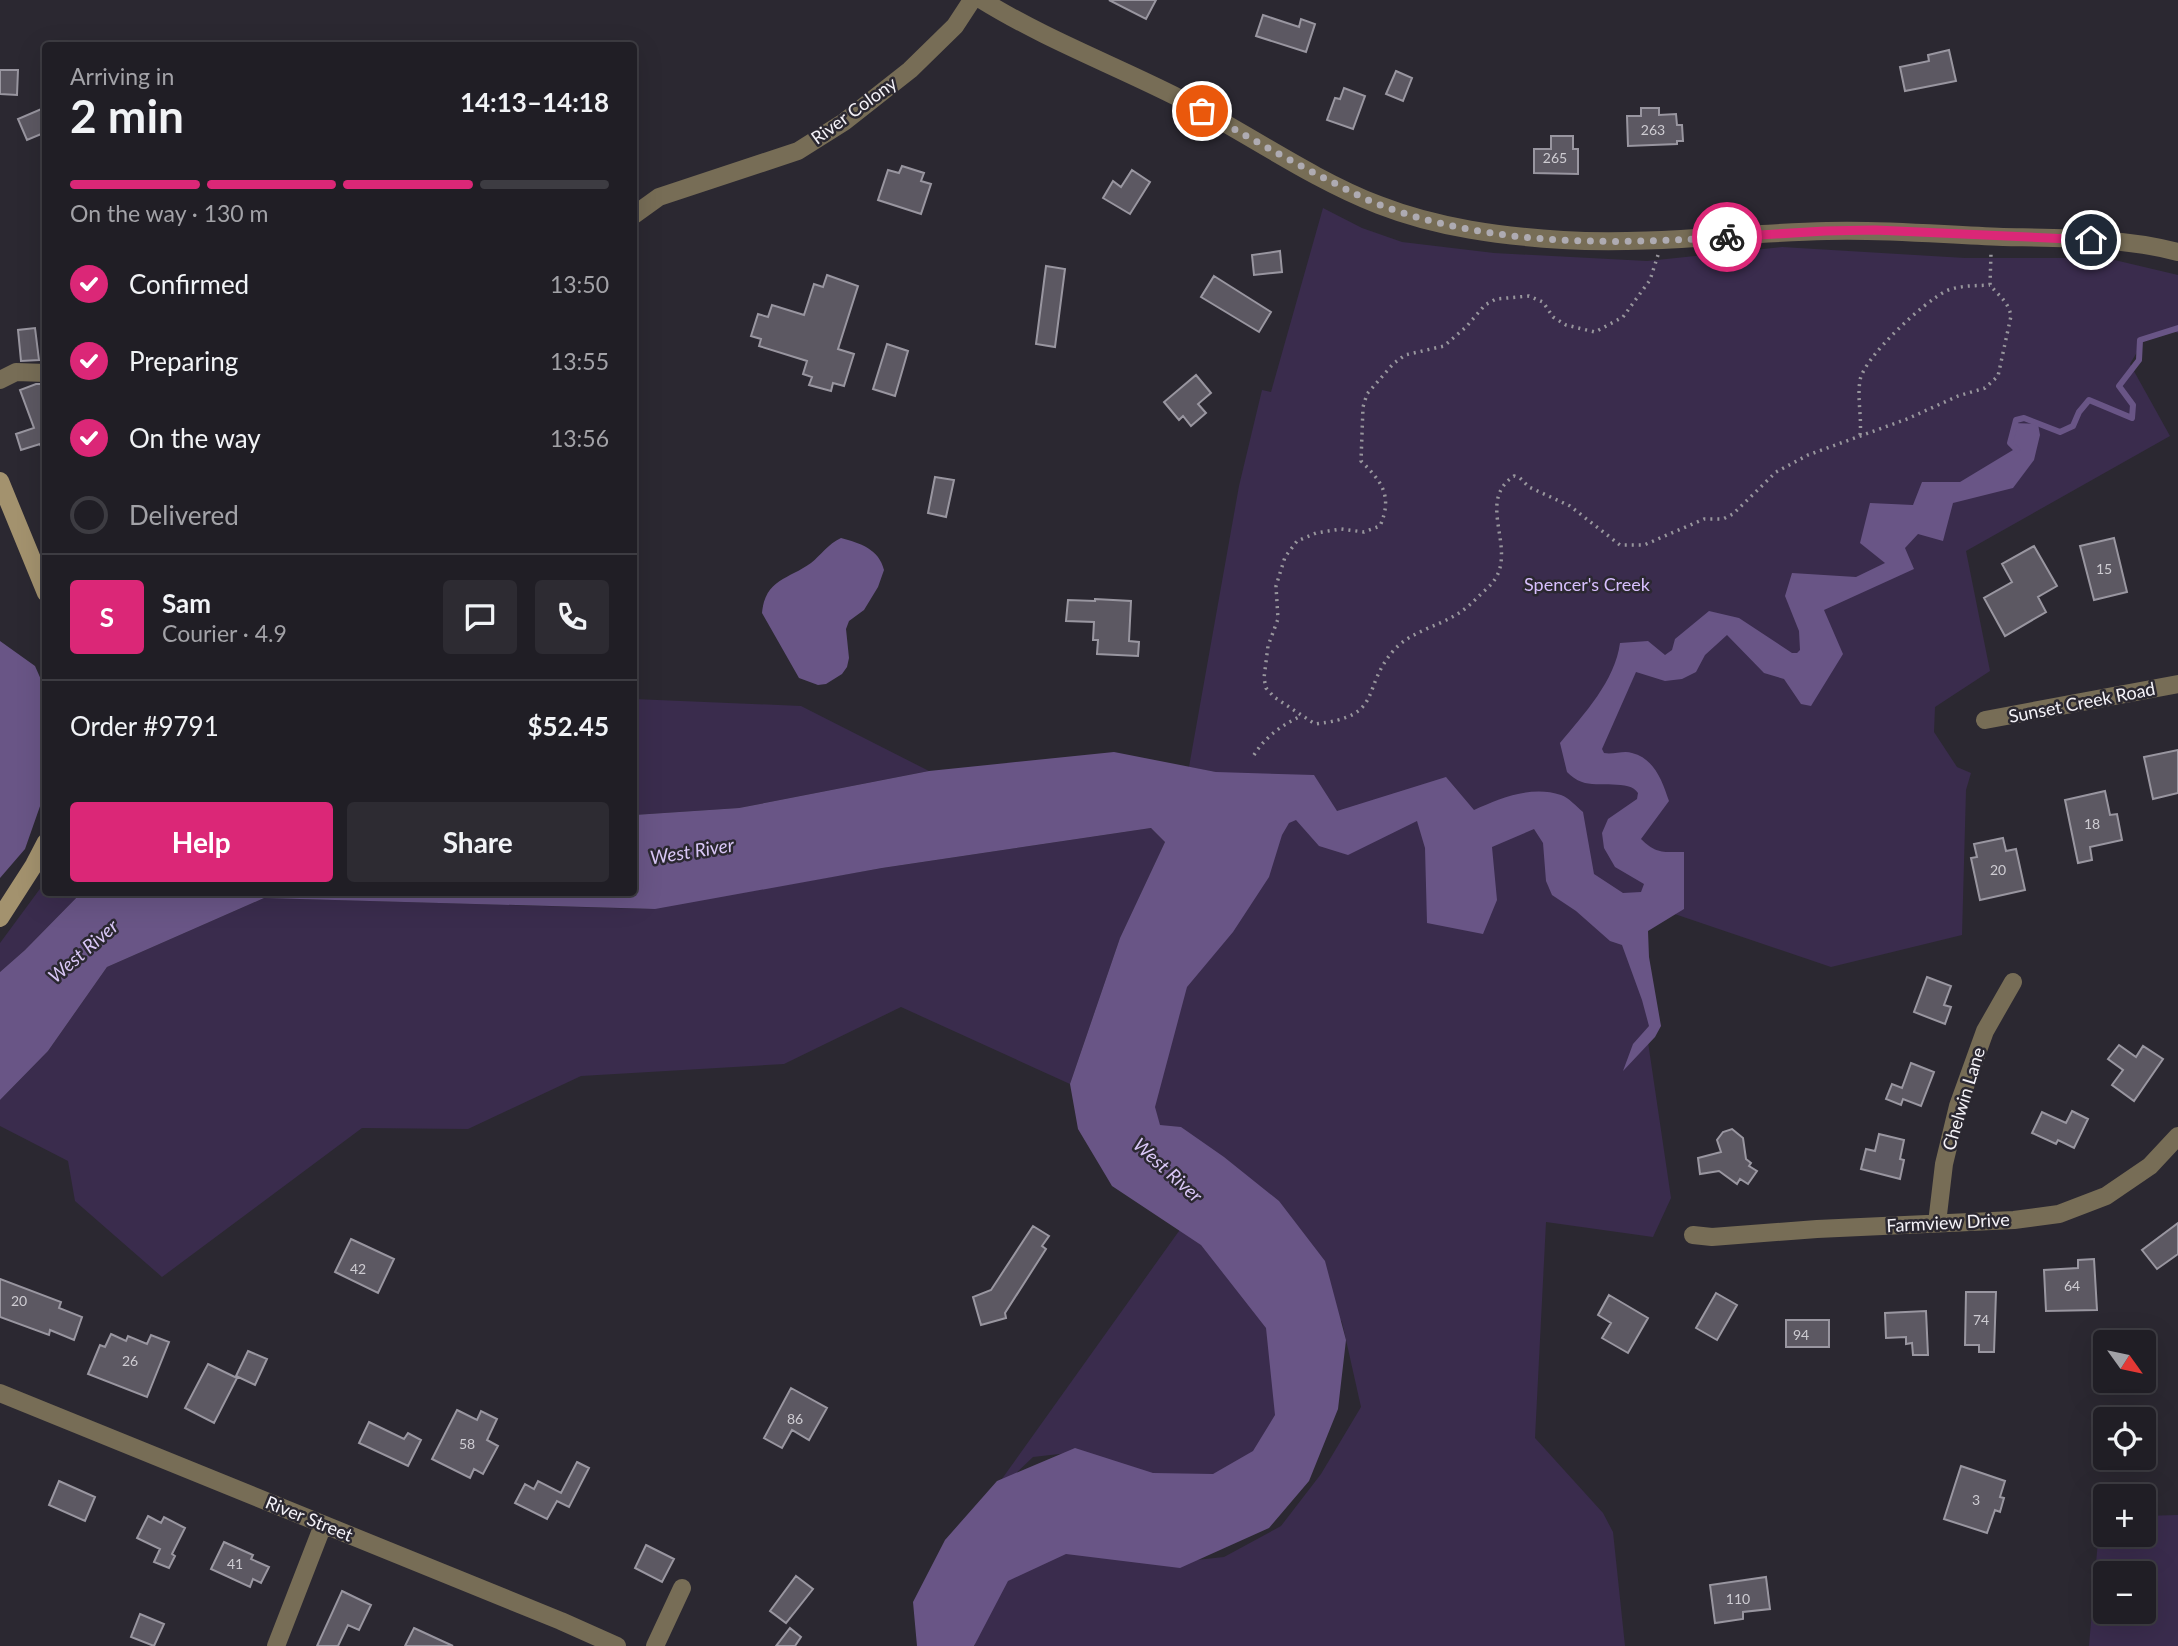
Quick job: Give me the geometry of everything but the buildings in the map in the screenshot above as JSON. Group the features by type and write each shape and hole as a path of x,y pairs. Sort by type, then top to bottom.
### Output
{"main road":[{"path":"0,481 42,583"},
{"path":"0,918 42,849"}],"street":[{"name":"River Colony","path":"637,213 659,197 798,151 821,137 910,70 955,26 972,0"},
{"path":"982,0 1038,32 1179,98 1378,205 1439,225 1564,240 1660,242 1875,230 2116,241 2178,252"},
{"path":"0,380 16,372 42,373"},
{"name":"Sunset Creek Road","path":"1985,720 2178,684"},
{"name":"Chelwin Lane","path":"1937,1223 1944,1164 1958,1105 1985,1031 2012,982"},
{"name":"Farmview Drive","path":"1693,1235 1712,1237 2014,1220 2059,1214 2117,1188 2150,1166 2178,1136"},
{"name":"River Street","path":"0,1393 617,1646"},
{"path":"276,1646 323,1525"},
{"path":"655,1646 682,1588"}],"path":[{"path":"1660,242 1658,260 1642,294 1623,317 1595,332 1566,325 1553,317 1542,302 1529,296 1496,299 1485,305 1466,327 1444,346 1405,355 1399,359 1367,394 1363,407 1361,461 1380,479 1385,491 1385,514 1380,526 1364,532 1341,529 1316,533 1297,541 1285,557 1276,586 1278,619 1268,646 1264,678 1266,688 1273,696 1315,724 1328,723 1360,712 1368,701 1380,670 1394,649 1412,636 1457,615 1494,582 1500,569 1501,536 1495,507 1497,497 1508,480 1514,476 1529,487 1570,506 1620,545 1644,545 1704,519 1723,519 1733,513 1776,472 1808,455 1985,388 1998,376 2011,316 2009,306 1990,285 1992,236"},
{"path":"1860,436 1860,379 1869,360 1922,306 1948,290 1990,285"},
{"path":"1254,755 1282,724 1301,716"}],"green space":[{"name":"Spencer's Creek","path":"1323,208 1362,228 1402,242 1494,253 1647,261 1782,247 1965,258 2106,258 2178,275 2178,333 2171,330 2143,342 2130,364 2170,436 1966,551 1990,671 1935,707 1934,732 1957,767 1971,773 1966,790 1962,935 1831,967 1654,907 1626,910 1654,1028 1648,1042 1671,1198 1653,1237 1546,1222 1535,1438 1603,1513 1613,1532 1625,1646 975,1646 975,1604 1017,1537 1159,1564 1224,1557 1281,1526 1321,1474 1361,1407 1342,1322 1251,1200 1145,1125 1216,772 1189,767 1239,486 1262,390 1271,392"},
{"path":"637,699 801,706 929,771 739,808 637,815"},
{"path":"1151,828 1165,842 1120,938 1070,1084 901,1007 784,1064 581,1076 468,1129 362,1128 162,1277 75,1201 68,1161 0,1126 0,1100 48,1051 107,967 264,898 648,909 882,868"},
{"path":"42,886 42,896 78,896 0,972 0,943"},
{"path":"1189,1217 1278,1306 1279,1442 1221,1494 1068,1453 1033,1457 984,1504"},
{"path":"2178,1515 2178,1646 2089,1646 2093,1599 2093,1624 2156,1624 2156,1561 2096,1561 2097,1547 2156,1547 2156,1516"}],"water":[{"name":"West River","path":"2013,423 2038,424 2040,435 2034,460 2013,488 1953,503 1943,541 1918,534 1905,548 1914,569 1824,610 1843,654 1811,706 1801,704 1784,679 1764,673 1727,635 1705,655 1696,672 1682,679 1665,681 1636,672 1602,749 1604,753 1629,752 1640,756 1652,766 1660,779 1669,801 1641,839 1660,851 1684,852 1684,909 1648,931 1649,957 1661,1026 1655,1037 1623,1071 1633,1044 1649,1026 1622,945 1610,941 1576,911 1552,895 1546,881 1543,843 1534,829 1492,847 1497,900 1483,934 1427,923 1425,848 1417,821 1348,855 1319,846 1296,820 1289,823 1282,835 1269,877 1233,932 1187,987 1155,1107 1160,1125 1181,1127 1279,1201 1325,1261 1346,1340 1338,1409 1309,1481 1269,1528 1180,1568 1066,1554 1008,1581 974,1646 917,1646 913,1602 945,1540 997,1481 1075,1448 1153,1473 1213,1474 1253,1451 1275,1415 1266,1328 1201,1245 1112,1186 1078,1129 1070,1084 1120,938 1165,842 1151,828 882,868 655,909 264,898 107,967 48,1051 0,1100 0,972 78,896 637,896 637,815 739,808 929,771 1114,752 1216,772 1314,775 1337,811 1446,777 1474,810 1516,794 1550,792 1564,796 1583,812 1594,874 1623,893 1641,892 1644,884 1615,867 1604,848 1602,833 1608,819 1637,799 1638,793 1628,786 1588,784 1576,779 1567,772 1560,743 1605,684 1612,671 1620,643 1648,641 1665,655 1672,650 1675,639 1709,611 1739,618 1792,653 1797,653 1800,650 1799,631 1785,596 1792,573 1856,577 1885,563 1860,543 1870,503 1913,505 1922,482 1960,482 2013,450"},
{"path":"841,538 873,552 884,570 878,587 864,610 849,621 846,629 849,658 847,667 842,674 826,684 818,685 799,678 762,613 764,602 773,586 811,563 828,546"},
{"path":"0,641 35,666 42,682 42,801 25,849 0,878"}],"waterway":[{"path":"2017,450 2010,443 2016,420 2024,418 2060,432 2073,426 2079,412 2089,400 2132,418 2133,405 2119,386 2139,360 2140,340 2178,328"}],"way so far":[{"path":"1202,111 1378,205 1439,225 1564,240 1660,242 1727,237"}],"route":[{"path":"1727,237 1875,230 2091,240"}]}
